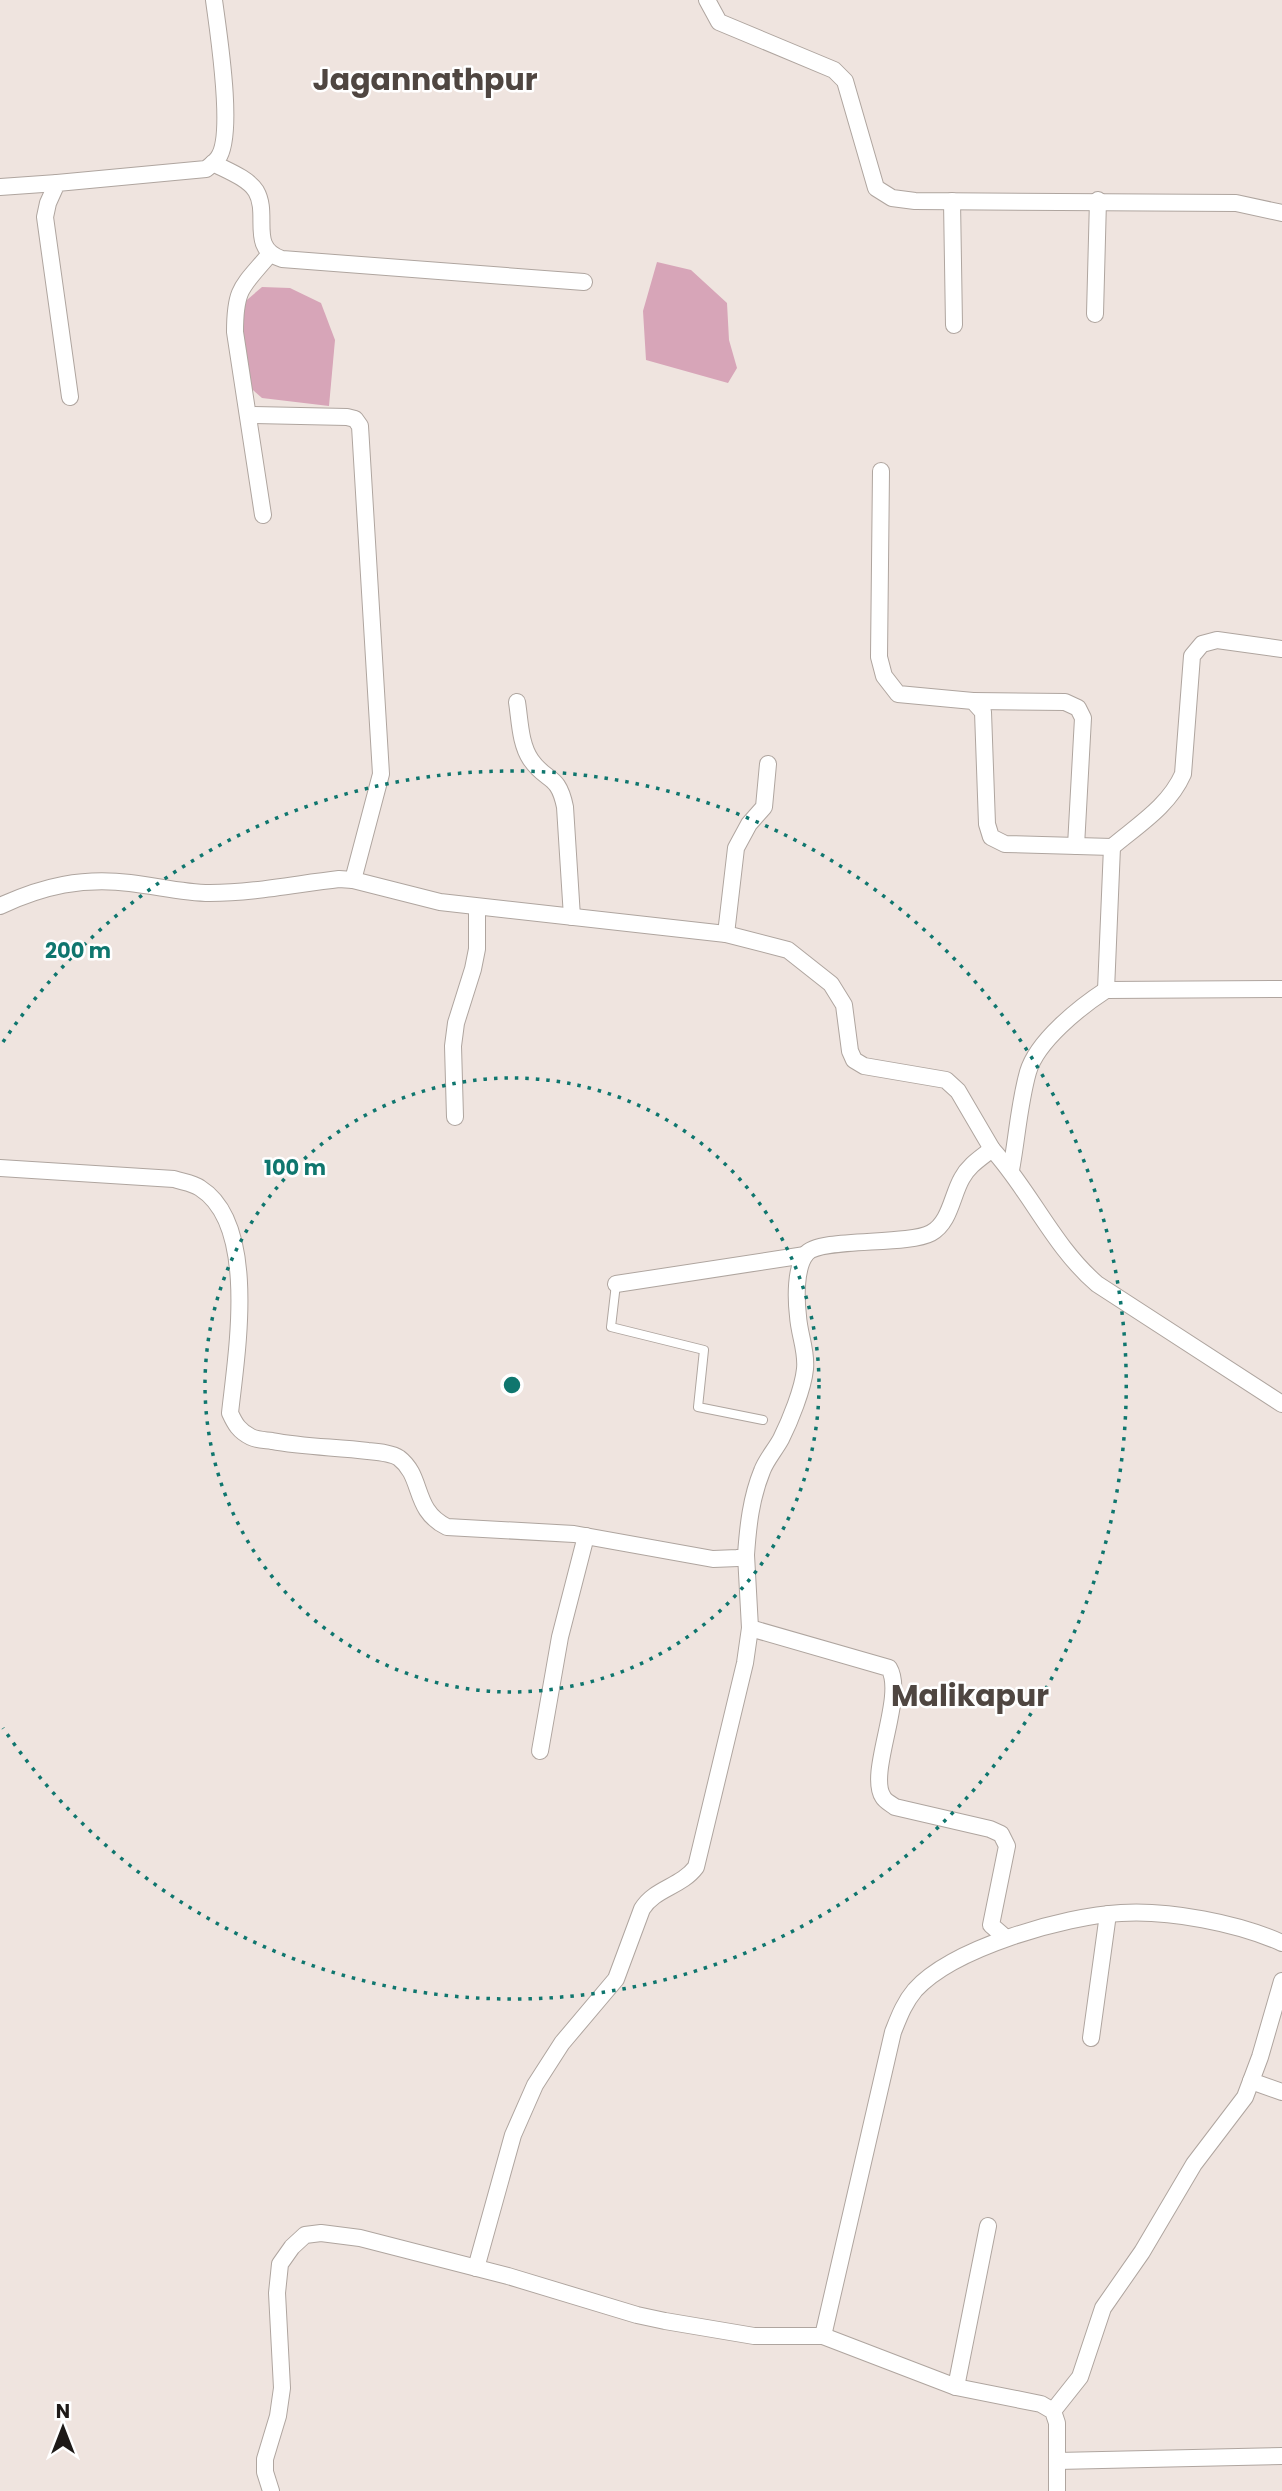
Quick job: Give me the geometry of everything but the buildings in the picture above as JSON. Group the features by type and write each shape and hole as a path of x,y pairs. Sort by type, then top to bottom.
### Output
{"street":[{"path":"0,187 206,169 213,163 219,157 226,134 221,50 214,0"},
{"path":"707,0 719,22 834,70 845,81 876,188 892,198 952,201 1236,202 1282,213"},
{"path":"213,163 250,184 256,192 263,246 269,255 282,259 584,282"},
{"path":"57,183 48,203 46,218 70,397"},
{"path":"952,201 954,325"},
{"path":"1095,314 1098,201"},
{"path":"263,515 234,332 234,304 239,291 269,255"},
{"path":"248,415 347,417 355,419 360,426 381,774 353,880"},
{"path":"881,471 879,657 884,676 898,694 973,701 1065,702 1078,708 1083,718 1076,846"},
{"path":"973,701 983,712 987,824 992,837 1005,844 1112,847 1176,790 1183,774 1192,656 1202,644 1217,640 1282,649"},
{"path":"517,702 527,753 541,770 555,781 562,792 572,918"},
{"path":"726,934 736,848 749,824 764,807 768,764"},
{"path":"1106,990 1112,847"},
{"path":"0,906 31,892 59,884 126,882 212,893 339,879 353,880 440,902 726,934 788,950 831,984 844,1004 850,1051 854,1060 864,1066 946,1080 953,1084 992,1149 1011,1170 1065,1253 1079,1268 1097,1284 1282,1404"},
{"path":"455,1117 453,1046 456,1023 477,949 477,906"},
{"path":"1011,1170 1028,1070 1042,1046 1084,1004 1106,990 1282,989"},
{"path":"476,2268 513,2135 535,2085 562,2043 617,1979 648,1900 683,1880 695,1867 745,1663 750,1628 746,1555 753,1499 762,1469 781,1438 804,1379 805,1354 798,1316 799,1273 805,1255 810,1249 827,1246 931,1233 944,1219 961,1178 970,1166 992,1149"},
{"path":"0,1168 174,1179 198,1186 211,1196 229,1229 240,1278 241,1306 230,1413 237,1428 252,1438 398,1457 412,1475 429,1515 447,1527 586,1536 713,1559 746,1555"},
{"path":"616,1284 805,1255"},
{"path":"540,1751 560,1637 586,1536"},
{"path":"750,1628 889,1668 894,1685 879,1789 883,1798 895,1807 990,1829 1001,1834 1007,1846 990,1925 1006,1938"},
{"path":"823,2336 893,2032 903,2005 917,1988 960,1959 1006,1938 1090,1916 1144,1913 1183,1917 1229,1926 1282,1942"},
{"path":"1091,2038 1108,1914"},
{"path":"1053,2411 1080,2376 1103,2308 1142,2252 1194,2164 1235,2112 1251,2081 1282,1981"},
{"path":"1251,2081 1282,2092"},
{"path":"956,2387 988,2226"},
{"path":"271,2491 265,2472 265,2459 278,2416 282,2388 277,2292 280,2264 305,2235 321,2233 360,2238 666,2321 754,2336 823,2336 956,2387 1041,2404 1053,2411 1057,2423 1057,2491"},
{"path":"1057,2461 1282,2456"}],"lane":[{"path":"616,1284 611,1327 704,1350 698,1407 762,1420"}],"shaded area":[{"path":"657,262 691,270 727,303 729,340 737,368 728,383 646,360 643,311"},
{"path":"262,287 290,288 321,303 335,340 329,406 262,398 244,382 241,305"}],"district":[{"name":"Jagannathpur","path":"425,79"},
{"name":"Malikapur","path":"970,1695"}]}
